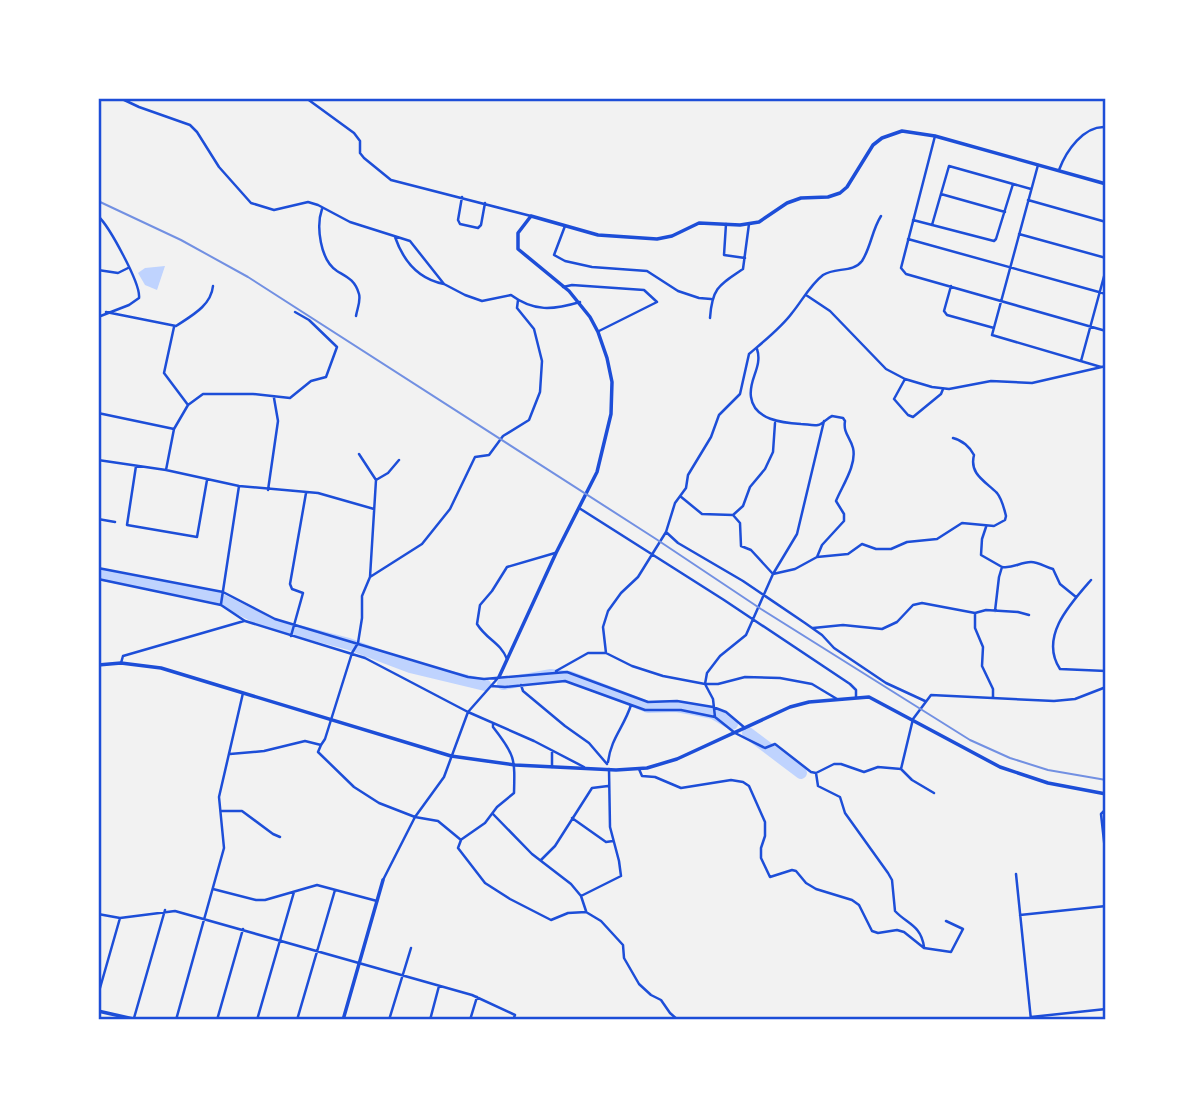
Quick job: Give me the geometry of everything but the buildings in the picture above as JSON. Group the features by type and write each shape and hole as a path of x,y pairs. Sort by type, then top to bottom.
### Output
{"street":[{"path":"98,100 120,98 190,125 219,167 251,203 274,210 308,202 350,222 410,242 444,284"},
{"path":"306,98 354,133 360,141 360,153 382,175 401,183 598,234 657,239 672,236 699,223 759,222 787,203 840,193 847,187 873,145 902,131 935,136 1106,184"},
{"path":"1059,170 1082,134 1092,127 1106,127"},
{"path":"935,136 901,268 905,274 1106,331"},
{"path":"1038,165 992,335 1104,367"},
{"path":"932,225 949,166 1031,189"},
{"path":"913,220 994,241 1013,184"},
{"path":"941,194 1004,212"},
{"path":"462,197 458,220 460,224 478,228 485,203"},
{"path":"1028,200 1106,222"},
{"path":"322,207 320,238 323,250 332,267 345,274 355,285 360,300 356,316"},
{"path":"98,216 140,291 139,298 129,305 98,317"},
{"path":"343,1020 383,880 415,817 444,777 468,712 499,677 597,472 611,414 612,382 598,332 580,302 517,248 518,233 531,216"},
{"path":"606,653 603,627 608,611 621,593 638,577 666,532 680,495 686,488 688,475 710,437 719,415 740,394 749,354 792,314 825,274 834,270 855,268 861,262 881,216"},
{"path":"726,223 724,255 745,258"},
{"path":"710,318 711,299 715,290 743,269 749,224"},
{"path":"565,226 555,256 592,267 647,271 678,291 711,299"},
{"path":"1019,234 1106,258"},
{"path":"395,237 409,265 435,282 482,301 511,295 525,305 555,309 580,302"},
{"path":"908,239 1106,294"},
{"path":"98,270 118,273 129,268"},
{"path":"1081,361 1106,269"},
{"path":"563,287 572,285 644,290 656,298 657,302 598,332"},
{"path":"106,312 174,326 196,313 209,300 213,286"},
{"path":"951,286 944,311 947,315 993,328"},
{"path":"805,295 830,311 886,369 905,379 943,388 965,387 992,381 1031,383 1104,367"},
{"path":"370,577 422,544 450,509 475,457 489,454 503,436 519,428 532,415 540,392 542,361 534,329 521,315 516,305 518,300"},
{"path":"166,471 174,429 188,405 203,394 253,394 290,398 311,382 324,379 330,372 337,347 309,320 295,312"},
{"path":"174,326 164,373 188,405"},
{"path":"757,349 759,365 751,395 752,401 763,415 775,422 818,425 832,416 843,418 844,431 854,450 848,479 836,501 844,514 844,521 822,545 817,557"},
{"path":"905,379 894,399 913,417 941,394 943,388"},
{"path":"268,490 278,421 274,398"},
{"path":"98,413 174,429"},
{"path":"715,718 713,699 705,684 707,673 720,656 746,635 773,574 797,534 824,421"},
{"path":"680,495 702,514 733,515 743,506 750,487 765,469 773,452 775,422"},
{"path":"773,574 795,569 817,557 848,554 862,544 876,549 891,549 907,542 937,539 962,523 993,526 1005,520 999,495 974,471 971,464 974,455 960,439 953,438"},
{"path":"359,453 376,480 370,577 362,596 358,644 353,652 326,739 318,752 354,787 379,803 415,817 438,821 461,840"},
{"path":"98,460 239,486 318,493 374,509"},
{"path":"376,480 388,473 400,460"},
{"path":"136,466 127,525 198,537 207,479"},
{"path":"221,603 239,486"},
{"path":"292,634 303,593 292,589 290,584 306,493"},
{"path":"579,508 850,684 856,690 856,697"},
{"path":"733,515 740,523 741,546 751,550 773,574"},
{"path":"98,519 115,522"},
{"path":"986,526 981,555 1002,567 1012,568 1021,563 1033,562 1053,569 1060,584 1076,597"},
{"path":"666,532 678,543 813,628 834,648 886,683 925,701"},
{"path":"507,659 502,647 489,639 477,624 480,605 507,567 556,553"},
{"path":"995,611 1002,567"},
{"path":"98,568 223,593 294,626 468,677 484,679 567,672 648,702 677,701 713,707 726,712 745,728"},
{"path":"98,579 221,603 245,621 353,652 468,712 585,768"},
{"path":"1091,580 1066,610 1051,646 1055,662 1060,669 1106,671"},
{"path":"813,628 843,625 882,629 897,622 913,606 922,603 975,613 995,611 1029,615"},
{"path":"975,613 975,628 983,647 982,666 993,689 993,697"},
{"path":"121,663 123,656 245,621"},
{"path":"553,672 588,653 606,653 653,673 705,684 718,684 745,677 780,678 812,684 837,699"},
{"path":"98,665 121,663 161,668 451,756 552,767 639,769 663,764 790,707 809,702 869,697 1000,767 1048,783 1106,794"},
{"path":"491,686 565,681 652,711 681,710 715,718 765,748 775,744 805,768 816,773"},
{"path":"521,685 523,691 544,709 590,743 608,768"},
{"path":"901,769 913,719 931,695 1054,701 1075,698 1106,687"},
{"path":"176,1020 224,848 219,797 244,692"},
{"path":"581,896 621,876 610,827 608,768 615,734 625,723 632,705"},
{"path":"493,723 493,727 513,753 514,793 497,807 485,823 461,840 458,848 481,878 510,899 551,920 568,913 586,912 601,921 623,945 624,958 633,976 651,995 661,1000 678,1020"},
{"path":"230,754 264,751 305,741 321,745"},
{"path":"552,751 552,767"},
{"path":"816,773 834,764 864,772 878,767 901,769 912,780 934,793"},
{"path":"639,769 642,776 655,777 675,787 717,780 743,782 754,793 765,822 761,858 769,877 796,871 806,883 816,889 852,900 859,905 872,930 878,933 897,930 904,932 924,948 951,953 962,929 946,921"},
{"path":"816,773 818,786 840,797 845,813 888,873 892,880 895,911 912,923 924,943 924,948"},
{"path":"541,860 555,846 592,788 609,786"},
{"path":"1106,809 1101,814 1106,859"},
{"path":"221,811 242,811 280,837"},
{"path":"493,814 541,860 571,884 581,896 586,912"},
{"path":"572,818 606,842 613,841"},
{"path":"1016,873 1031,1018 1106,1009"},
{"path":"213,889 265,900 317,885 377,901"},
{"path":"298,1020 335,890"},
{"path":"257,1020 294,892"},
{"path":"1020,915 1106,906"},
{"path":"98,1011 135,1020 165,910"},
{"path":"98,914 120,918 165,910 205,918 477,997 515,1015 513,1020"},
{"path":"98,995 120,918"},
{"path":"217,1020 243,929"},
{"path":"389,1020 411,948"},
{"path":"430,1020 439,986"},
{"path":"470,1020 477,997"}],"water":[{"path":"165,266 157,290 145,285 138,273 145,268"}],"waterway":[{"path":"98,574 214,596 268,623 349,644 410,667 485,685"},
{"path":"503,684 551,675 570,677 648,707 676,706 713,713 732,724"},
{"path":"748,733 801,773"}],"railway":[{"path":"98,201 181,240 248,277 761,609 970,740 1010,758 1048,770 1106,780"}]}
